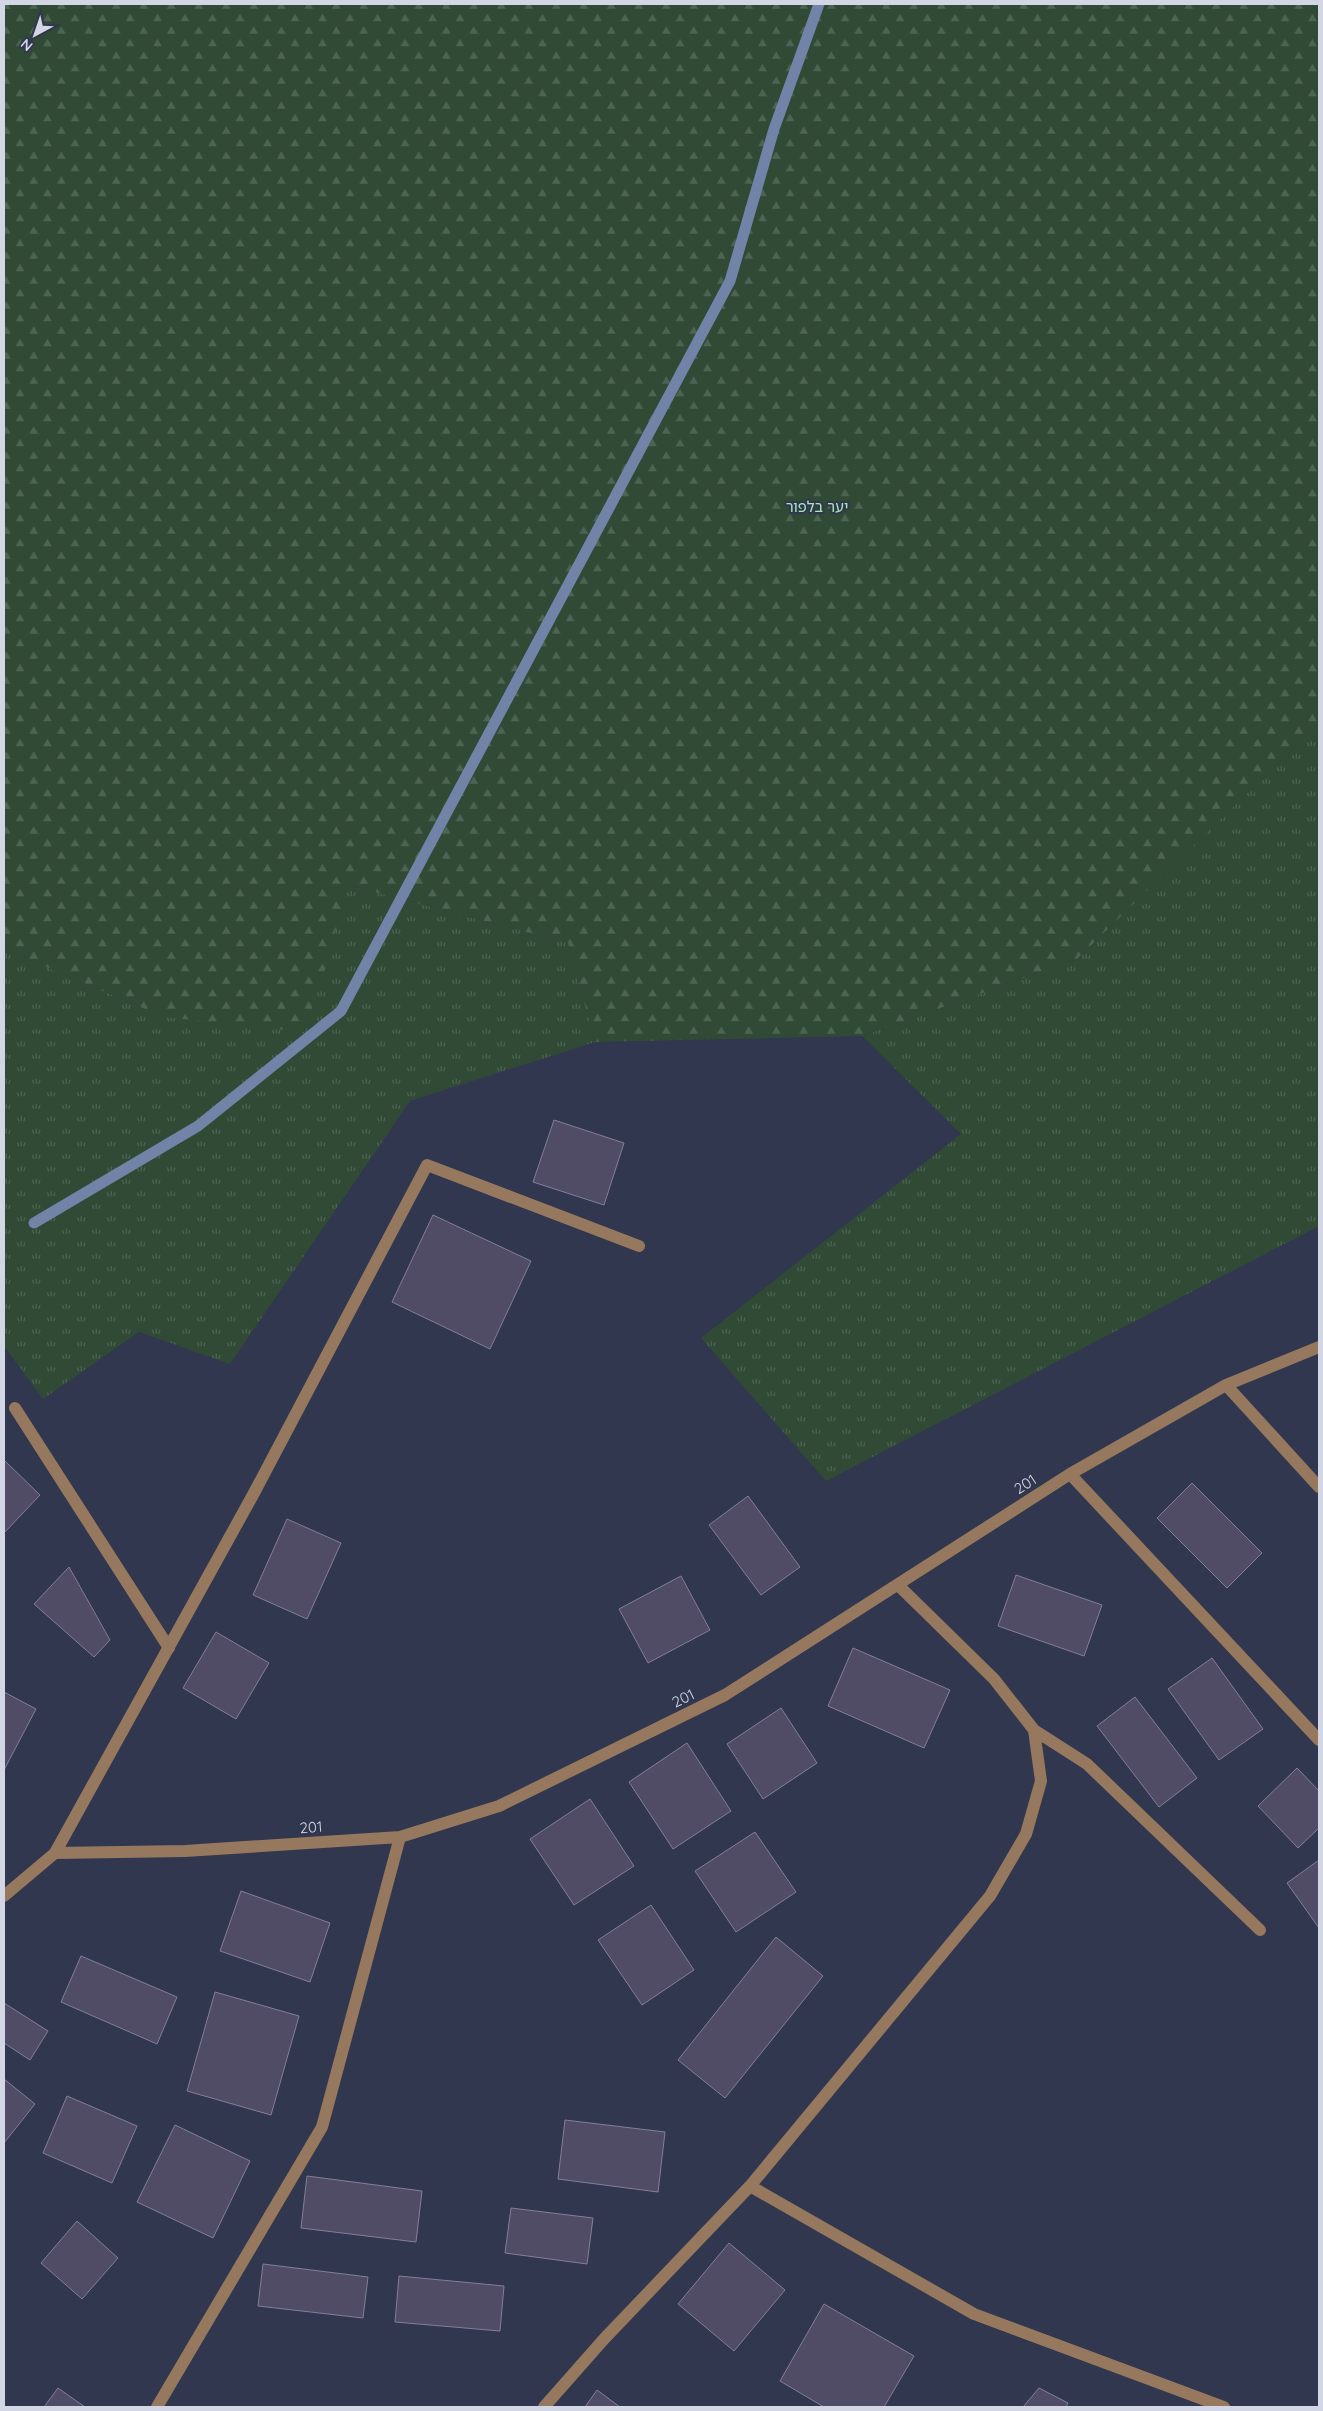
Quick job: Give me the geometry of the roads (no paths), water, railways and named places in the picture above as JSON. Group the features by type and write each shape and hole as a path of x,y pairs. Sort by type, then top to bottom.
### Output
{"street":[{"path":"4,1896 55,1853 170,1648 427,1165 639,1246"},
{"name":"201","path":"55,1853 185,1851 400,1837 499,1806 725,1695 1070,1474 1226,1385 1319,1347"},
{"path":"1226,1385 1319,1486"},
{"path":"15,1408 170,1648"},
{"path":"1070,1474 1319,1740"},
{"path":"898,1585 994,1679 1034,1730 1087,1764 1260,1930"},
{"path":"544,2407 604,2340 750,2186 990,1896 1026,1834 1041,1780 1034,1730"},
{"path":"158,2407 322,2127 400,1837"},
{"path":"750,2186 974,2314 1224,2407"}],"waterway":[{"path":"34,1223 198,1126 341,1011 730,281 774,129 819,4"}],"park label":[{"name":"יער בלפור","path":"817,506"}]}
